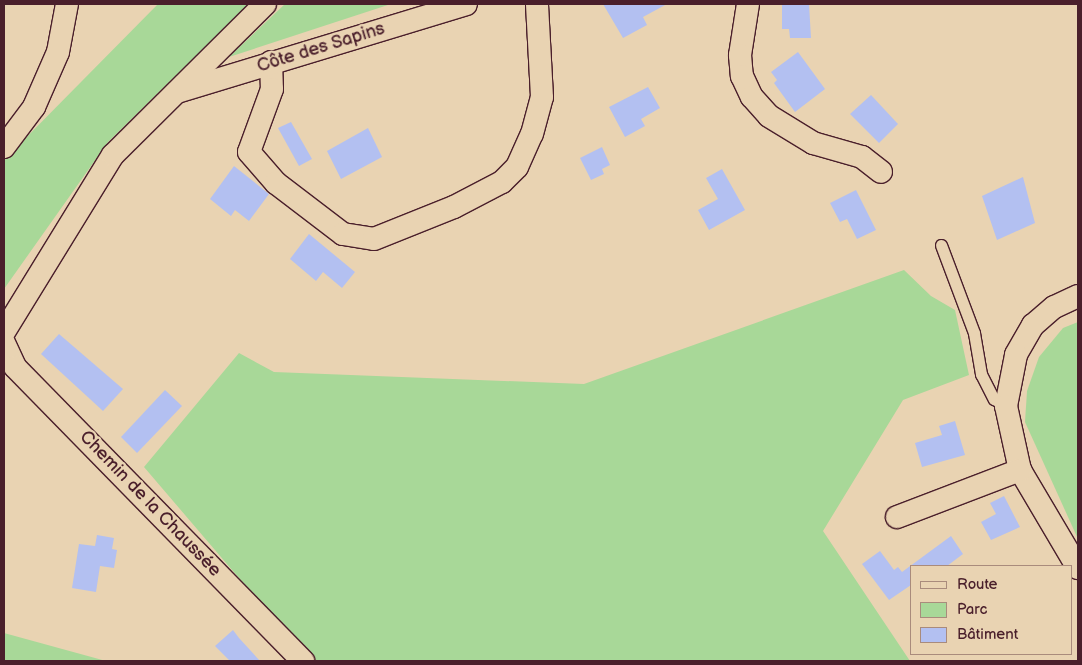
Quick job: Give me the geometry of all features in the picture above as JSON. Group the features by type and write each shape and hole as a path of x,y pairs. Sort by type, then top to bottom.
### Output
{"street":[{"path":"4,147 34,107 55,60 67,4"},
{"path":"5,331 113,155 265,4"},
{"name":"Côte des Sapins","path":"176,92 466,4"},
{"path":"271,62 272,89 249,152 276,183 343,234 374,239 454,207 502,182 517,167 532,134 542,97 537,4"},
{"path":"748,4 740,55 742,76 752,97 769,116 813,143 862,157 881,172"},
{"path":"1078,296 1054,307 1033,325 1016,355 1006,406 1020,470 1078,568"},
{"name":"Chemin de la Chaussée","path":"5,331 15,367 303,661"},
{"path":"896,517 1020,470"}],"lane":[{"path":"941,245 974,333 980,374 994,400 1006,406"}],"green space":[{"path":"158,4 249,4 108,142 4,289 4,160"},
{"path":"285,4 391,4 229,57"},
{"path":"904,270 931,296 955,310 969,375 903,400 823,531 910,661 316,661 303,653 144,467 239,353 274,372 584,384"},
{"path":"1078,322 1078,539 1025,422 1027,391 1039,357 1063,328"},
{"path":"4,633 106,661 4,661"}],"building":[{"path":"603,4 667,4 643,17 647,25 623,38"},
{"path":"782,4 809,4 811,38 790,38 789,29 782,29"},
{"path":"798,52 825,89 795,112 774,83 777,80 771,72"},
{"path":"648,87 660,108 641,119 645,126 625,137 609,107"},
{"path":"871,95 898,124 879,143 850,114"},
{"path":"291,122 312,159 299,166 278,128"},
{"path":"368,128 382,157 341,179 327,151"},
{"path":"602,147 610,165 602,169 604,174 591,180 580,158"},
{"path":"234,166 269,194 249,221 235,210 231,216 210,199"},
{"path":"722,169 745,210 709,230 698,210 718,199 706,178"},
{"path":"1023,177 1035,223 997,240 982,196"},
{"path":"856,190 876,230 857,239 847,219 840,222 830,203"},
{"path":"309,234 355,272 342,288 323,272 316,281 290,259"},
{"path":"59,334 123,389 103,411 41,354"},
{"path":"165,390 182,406 137,453 121,437"},
{"path":"955,421 965,455 922,467 915,443 942,435 939,426"},
{"path":"1004,496 1020,527 991,540 981,522 996,514 990,503"},
{"path":"97,535 114,538 112,549 117,550 114,568 100,566 96,592 72,588 79,544 95,546"},
{"path":"951,536 963,554 948,565 912,565"},
{"path":"880,551 894,570 898,567 902,572 910,566 910,586 889,600 862,564"},
{"path":"233,630 260,661 230,661 215,646"}]}
